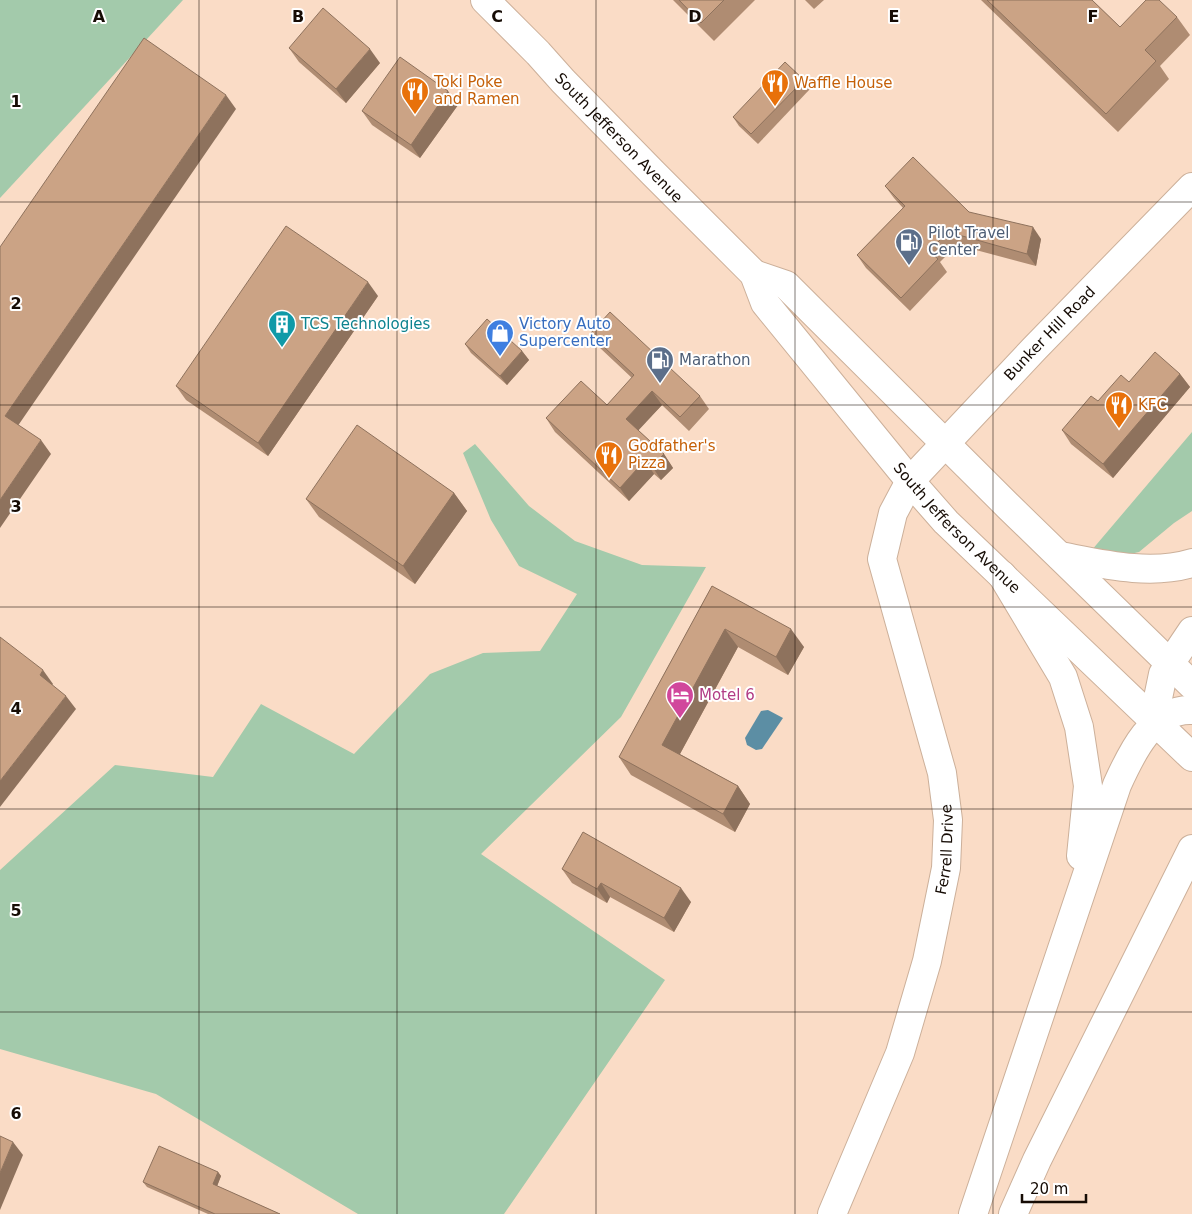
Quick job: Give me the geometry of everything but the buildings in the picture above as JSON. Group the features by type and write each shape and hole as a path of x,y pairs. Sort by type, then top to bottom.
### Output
{"main road":[{"name":"South Jefferson Avenue","path":"485,0 754,274 765,303 910,482 946,522 1192,757"},
{"name":"Bunker Hill Road","path":"910,482 1035,348 1192,187"},
{"name":"South Jefferson Avenue","path":"754,274 786,285 1192,685"},
{"name":"Ferrell Drive","path":"832,1214 900,1053 927,961 946,868 948,820 942,772 882,559 893,513 910,482"},
{"path":"1060,556 1100,564 1152,569 1192,563"},
{"path":"1002,575 1063,677 1079,727 1088,786 1083,846 1064,940"},
{"path":"1156,723 1159,687 1163,674 1192,631"},
{"path":"973,1214 1117,785 1135,749 1156,723 1174,712 1192,710"},
{"path":"1013,1214 1037,1160 1186,860"}],"green space":[{"path":"0,0 183,0 0,198"},
{"path":"1192,432 1192,511 1174,523 1139,552 1121,556 1091,551"},
{"path":"475,444 529,506 575,541 642,565 706,567 621,717 481,854 665,980 504,1214 358,1214 156,1094 0,1049 0,870 115,765 213,777 261,704 354,754 430,674 483,653 540,651 577,594 519,566 491,520 463,453"}],"water":[{"path":"768,710 783,718 762,749 756,750 747,745 745,738 761,711"}],"place":[{"name":"Waffle House","path":"775,107"},
{"name":"Toki Poke and Ramen","path":"415,115"},
{"name":"Pilot Travel Center","path":"909,266"},
{"name":"TCS Technologies","path":"282,348"},
{"name":"Victory Auto Supercenter","path":"500,357"},
{"name":"Marathon","path":"660,384"},
{"name":"KFC","path":"1119,429"},
{"name":"Godfather's Pizza","path":"609,479"},
{"name":"Motel 6","path":"680,719"}]}
